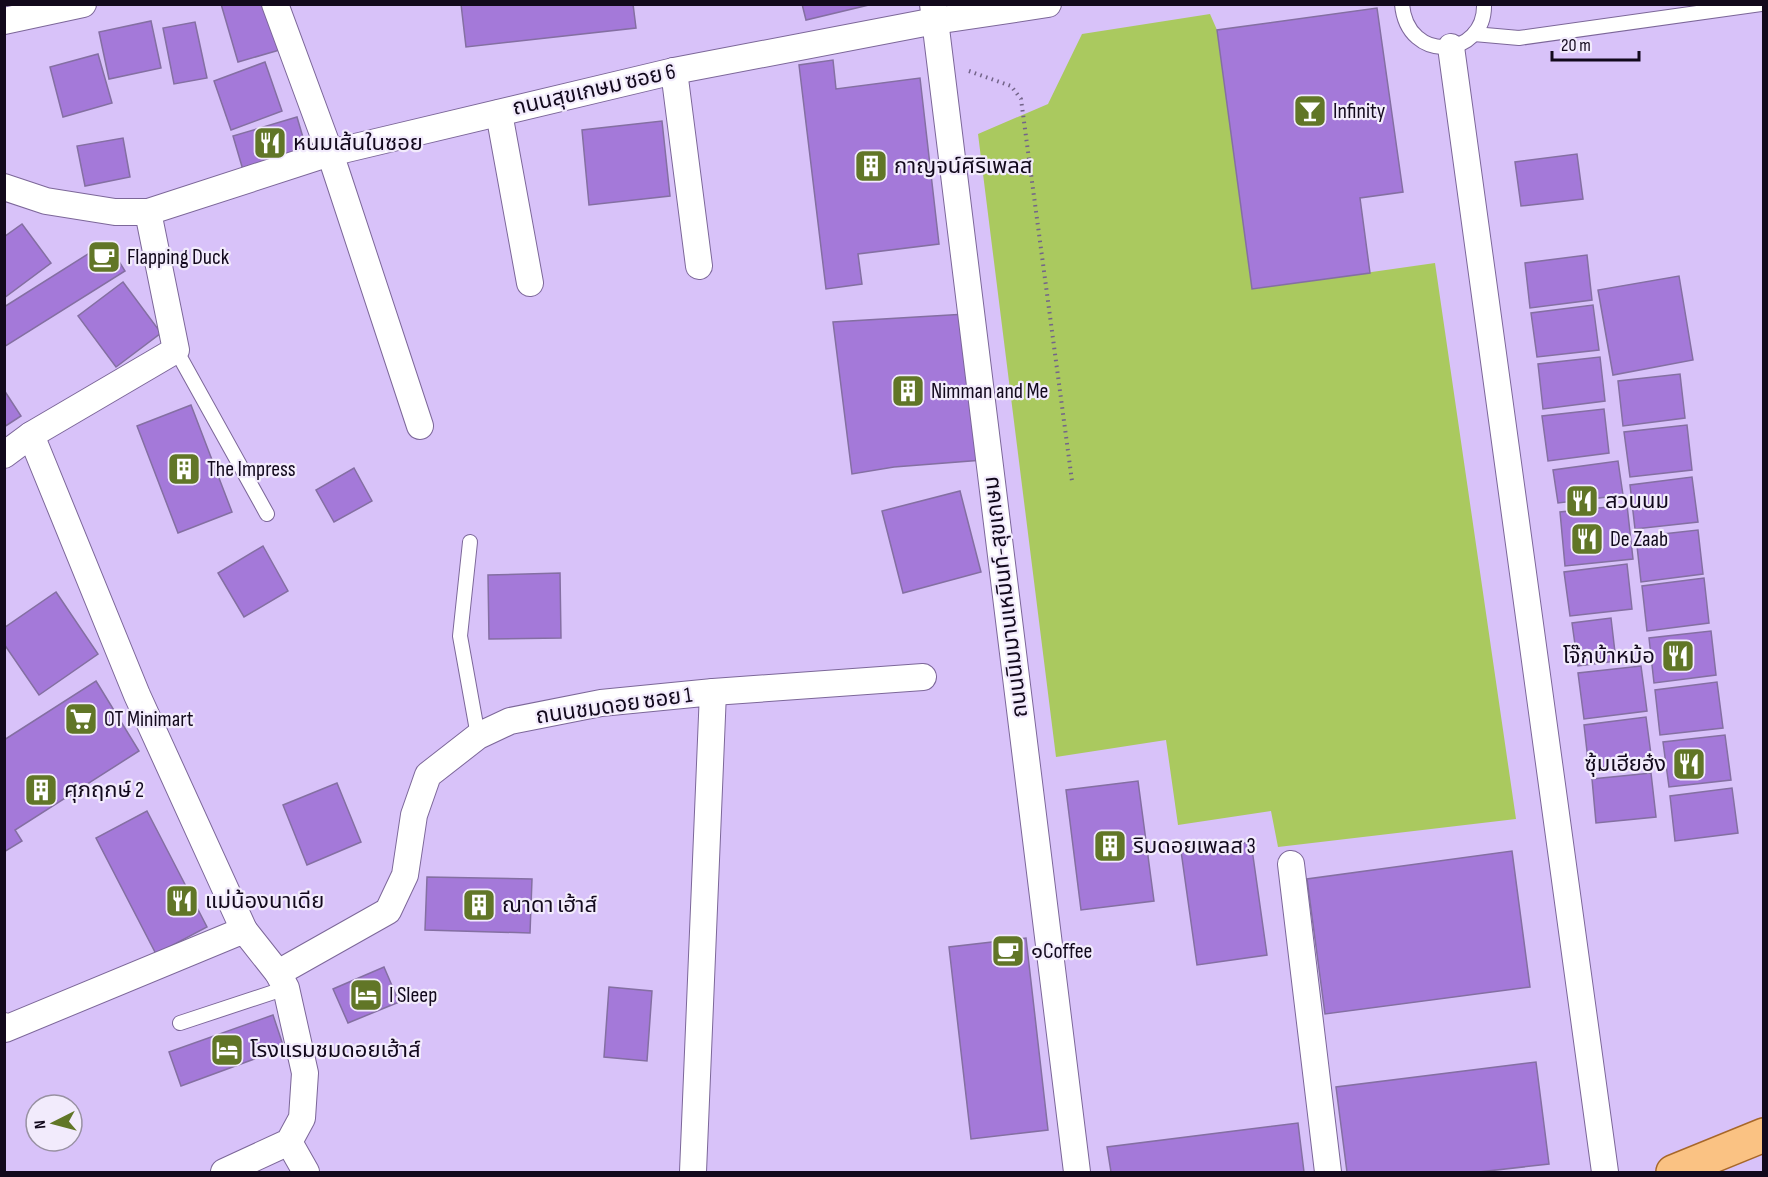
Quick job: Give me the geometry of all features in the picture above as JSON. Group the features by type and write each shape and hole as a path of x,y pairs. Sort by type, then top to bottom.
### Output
{"main road":[{"path":"1673,1173 1764,1135"}],"street":[{"path":"4,21 83,4"},
{"path":"274,4 330,153 420,426"},
{"name":"ถนนสุขเกษม ซอย 6","path":"4,187 46,201 116,212 148,212 330,153 674,71 934,13 1048,4"},
{"name":"ถนนนิมมานเหมินท์-สุขเกษม","path":"934,13 1077,1173"},
{"path":"1451,47 1605,1173"},
{"path":"674,71 699,266"},
{"path":"499,113 530,284"},
{"path":"4,455 31,435 176,351 148,212"},
{"path":"31,435 137,695 244,930 282,981 305,1073 302,1118 290,1142 224,1173"},
{"path":"713,693 923,677"},
{"name":"ถนนชมดอย ซอย 1","path":"282,981 388,911 405,875 414,815 428,775 478,736 510,721 601,703 713,693 693,1173"},
{"path":"1291,864 1328,1173"},
{"path":"4,1026 6,1029 244,930"},
{"path":"290,1142 306,1173"}],"lane":[{"path":"1402,4 1403,17 1408,28 1417,38 1439,48 1451,47 1464,42 1474,34 1481,24 1484,4"},
{"path":"1474,34 1520,38 1761,4"},
{"path":"176,351 267,514"},
{"path":"470,542 460,636 478,736"},
{"path":"180,1023 282,981"}],"path":[{"path":"941,63 1011,86 1021,99 1072,481"}],"green space":[{"path":"1210,14 1217,30 1252,289 1435,263 1516,819 1278,847 1271,811 1178,825 1166,740 1056,757 978,134 1048,104 1082,34"}],"building":[{"path":"221,4 270,4 283,49 238,62"},
{"path":"461,4 633,4 636,28 466,47"},
{"path":"802,4 873,4 806,20"},
{"name":"Infinity","path":"1377,8 1403,192 1360,198 1370,273 1252,289 1217,30"},
{"path":"151,21 161,68 109,79 99,32"},
{"path":"195,22 207,78 174,84 163,28"},
{"path":"98,54 112,103 63,117 50,67"},
{"name":"กาญจน์ศิริเพลส","path":"833,60 836,89 920,78 939,244 858,254 862,284 826,289 799,65"},
{"path":"265,62 282,111 231,130 214,81"},
{"name":"หนมเส้นในซอย","path":"297,117 307,151 243,170 233,136"},
{"path":"662,121 670,196 589,205 582,130"},
{"path":"123,138 130,177 85,186 77,146"},
{"path":"1577,154 1583,199 1521,206 1515,162"},
{"path":"22,224 51,263 4,298 4,237"},
{"path":"107,242 125,271 4,347 4,307"},
{"path":"1587,255 1592,300 1530,308 1525,263"},
{"path":"1679,276 1693,360 1613,375 1598,290"},
{"path":"123,282 161,333 116,367 78,316"},
{"path":"1593,305 1599,350 1537,357 1531,313"},
{"name":"Nimman and Me","path":"966,314 983,460 894,467 852,474 833,322"},
{"path":"1600,357 1605,401 1543,409 1538,364"},
{"path":"1680,374 1685,418 1623,426 1618,381"},
{"path":"4,390 21,416 4,427"},
{"name":"The Impress","path":"191,405 232,512 178,533 137,426"},
{"path":"1604,409 1609,453 1548,461 1542,416"},
{"path":"1687,425 1692,470 1630,477 1624,432"},
{"path":"1618,461 1623,495 1558,503 1553,470"},
{"path":"354,468 372,501 334,522 316,490"},
{"path":"1692,477 1698,522 1635,529 1630,485"},
{"path":"960,491 981,572 903,593 882,511"},
{"path":"1627,505 1633,559 1565,566 1560,512"},
{"path":"1698,530 1703,574 1641,582 1636,537"},
{"path":"263,546 288,591 244,617 218,573"},
{"path":"1627,564 1632,609 1570,616 1564,572"},
{"path":"560,573 561,638 489,639 488,575"},
{"path":"1704,578 1709,623 1647,631 1642,586"},
{"path":"56,592 98,654 39,695 4,644 4,628"},
{"path":"1611,618 1616,661 1578,666 1572,623"},
{"path":"1711,631 1716,675 1654,683 1649,638"},
{"path":"1641,666 1647,711 1584,719 1578,673"},
{"name":"ศุภฤกษ์ 2","path":"96,681 139,751 15,830 22,841 4,852 4,740"},
{"path":"1717,682 1723,728 1660,735 1655,690"},
{"path":"1646,717 1652,762 1589,769 1584,725"},
{"path":"1725,735 1731,780 1669,787 1663,742"},
{"path":"1651,773 1656,817 1596,823 1592,779"},
{"name":"ริมดอยเพลส 3","path":"1138,781 1154,901 1081,910 1066,790"},
{"path":"337,783 361,842 307,865 283,805"},
{"path":"1732,788 1738,833 1675,841 1670,796"},
{"path":"147,811 207,927 156,954 96,838"},
{"path":"1251,842 1267,955 1197,965 1181,851"},
{"path":"1512,851 1530,987 1325,1014 1307,879"},
{"name":"ณาดา เฮ้าส์","path":"427,877 532,879 530,933 425,930"},
{"path":"1026,938 1048,1130 971,1139 949,947"},
{"name":"I Sleep","path":"384,967 399,1002 348,1023 333,989"},
{"path":"609,987 652,991 647,1061 604,1057"},
{"name":"โรงแรมชมดอยเฮ้าส์","path":"273,1015 284,1048 181,1086 169,1052"},
{"path":"1536,1062 1549,1164 1479,1172 1347,1172 1336,1087"},
{"path":"1298,1123 1304,1172 1111,1172 1107,1147"}],"place":[{"name":"Infinity","path":"1310,111"},
{"name":"หนมเส้นในซอย","path":"270,143"},
{"name":"กาญจน์ศิริเพลส","path":"871,166"},
{"name":"Flapping Duck","path":"104,257"},
{"name":"Nimman and Me","path":"908,391"},
{"name":"The Impress","path":"184,469"},
{"name":"สวนนม","path":"1582,501"},
{"name":"De Zaab","path":"1587,539"},
{"name":"โจ๊กบ้าหม้อ","path":"1678,656"},
{"name":"OT Minimart","path":"81,719"},
{"name":"ซุ้มเฮียฮ๋ง","path":"1689,764"},
{"name":"ศุภฤกษ์ 2","path":"41,790"},
{"name":"ริมดอยเพลส 3","path":"1110,846"},
{"name":"แม่น้องนาเดีย","path":"182,901"},
{"name":"ณาดา เฮ้าส์","path":"479,905"},
{"name":"๑Coffee","path":"1008,951"},
{"name":"I Sleep","path":"366,995"},
{"name":"โรงแรมชมดอยเฮ้าส์","path":"227,1050"}]}
